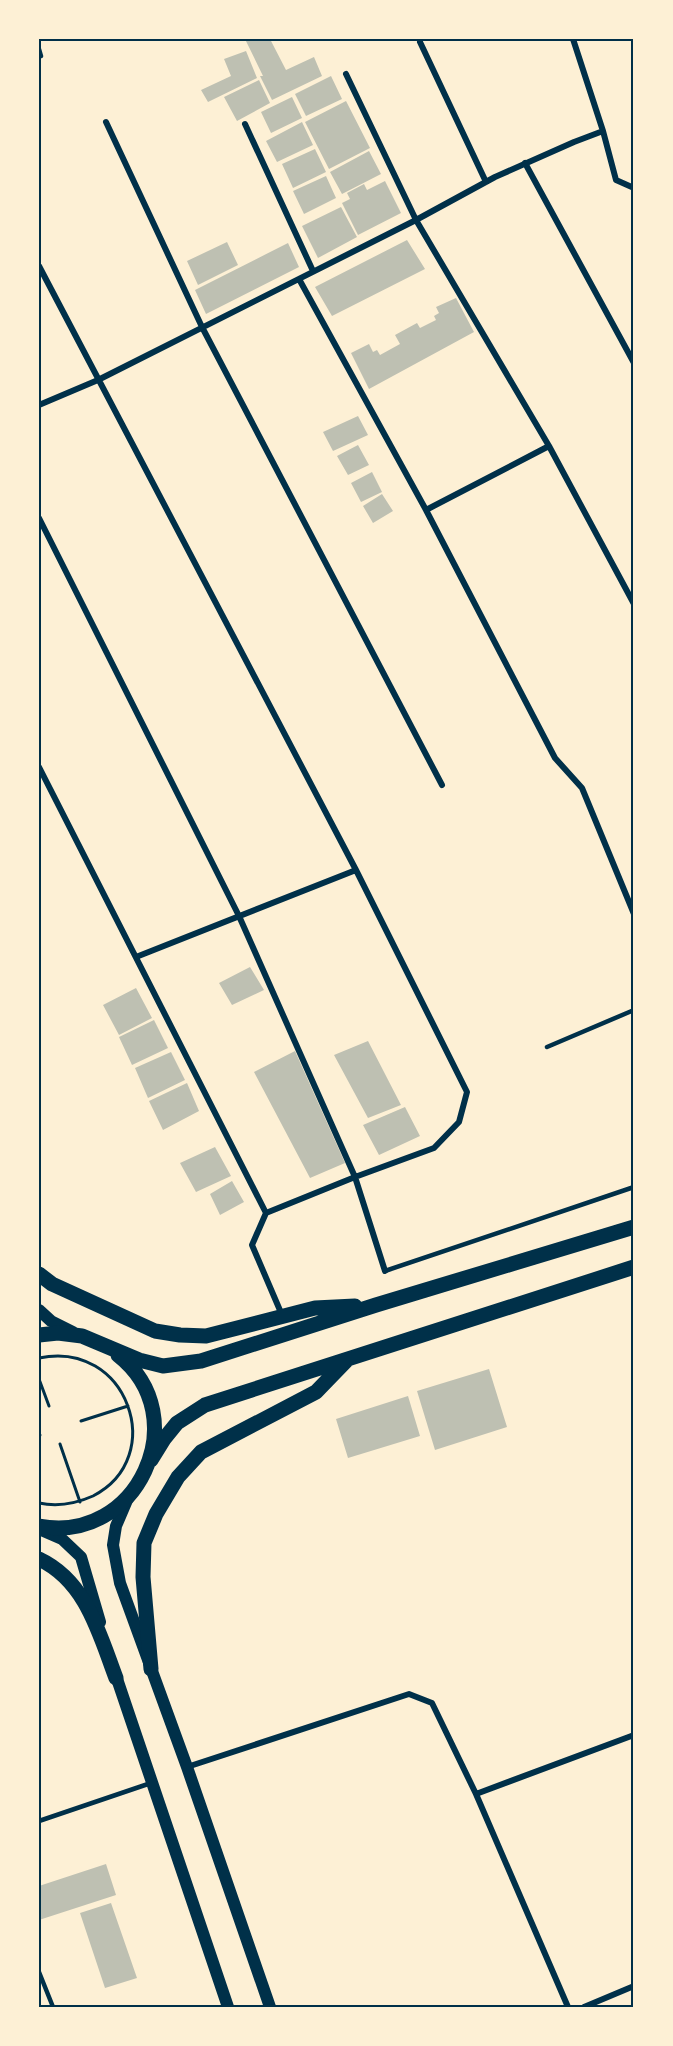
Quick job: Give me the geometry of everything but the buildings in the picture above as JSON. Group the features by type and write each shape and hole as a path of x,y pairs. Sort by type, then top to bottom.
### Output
{"main road":[{"path":"39,1310 51,1322 82,1336 139,1360 163,1366 191,1362 634,1227"},
{"path":"270,2007 120,1583 113,1545 116,1526 128,1498 177,1423 205,1405 634,1267"},
{"path":"39,1274 52,1284 155,1331 180,1335 206,1336 315,1308 376,1305"},
{"path":"39,1335 58,1333 82,1336"},
{"path":"106,1346 127,1362 143,1383 152,1408 155,1434 151,1460"},
{"path":"151,1669 143,1576 144,1543 156,1514 178,1477 201,1452 316,1392 349,1359"},
{"path":"39,1528 80,1526 106,1515 128,1498"},
{"path":"39,1528 62,1539 81,1557 116,1678 228,2007"},
{"path":"39,1558 50,1564 68,1580 86,1601 116,1678"}],"street":[{"path":"573,39 603,131 616,180 634,188"},
{"path":"420,42 486,182"},
{"path":"345,74 416,220 549,446 634,604"},
{"path":"106,122 202,327 442,785"},
{"path":"245,124 313,271"},
{"path":"39,405 98,380 525,163 603,131"},
{"path":"525,163 634,363"},
{"path":"39,266 356,870 467,1092 459,1122 434,1148 266,1213 252,1245 282,1316"},
{"path":"299,279 426,510 555,758 582,788 634,914"},
{"path":"426,510 549,446"},
{"path":"39,518 239,916 355,1177 385,1270"},
{"path":"39,767 266,1213"},
{"path":"136,957 356,870"},
{"path":"187,1767 409,1694 432,1703 476,1794 568,2007"},
{"path":"476,1794 634,1735"},
{"path":"584,2007 634,1986"}],"lane":[{"path":"39,49 41,56"},
{"path":"546,1047 634,1010"},
{"path":"385,1270 634,1187"},
{"path":"39,1821 151,1783"},
{"path":"39,1972 52,2007"}],"path":[{"path":"39,1358 54,1355 78,1357 100,1368 117,1384 129,1406 133,1429 129,1453 118,1474 101,1491 80,1502 61,1505 39,1503"},
{"path":"39,1379 49,1406"},
{"path":"81,1421 129,1406"},
{"path":"60,1444 80,1502"}]}
